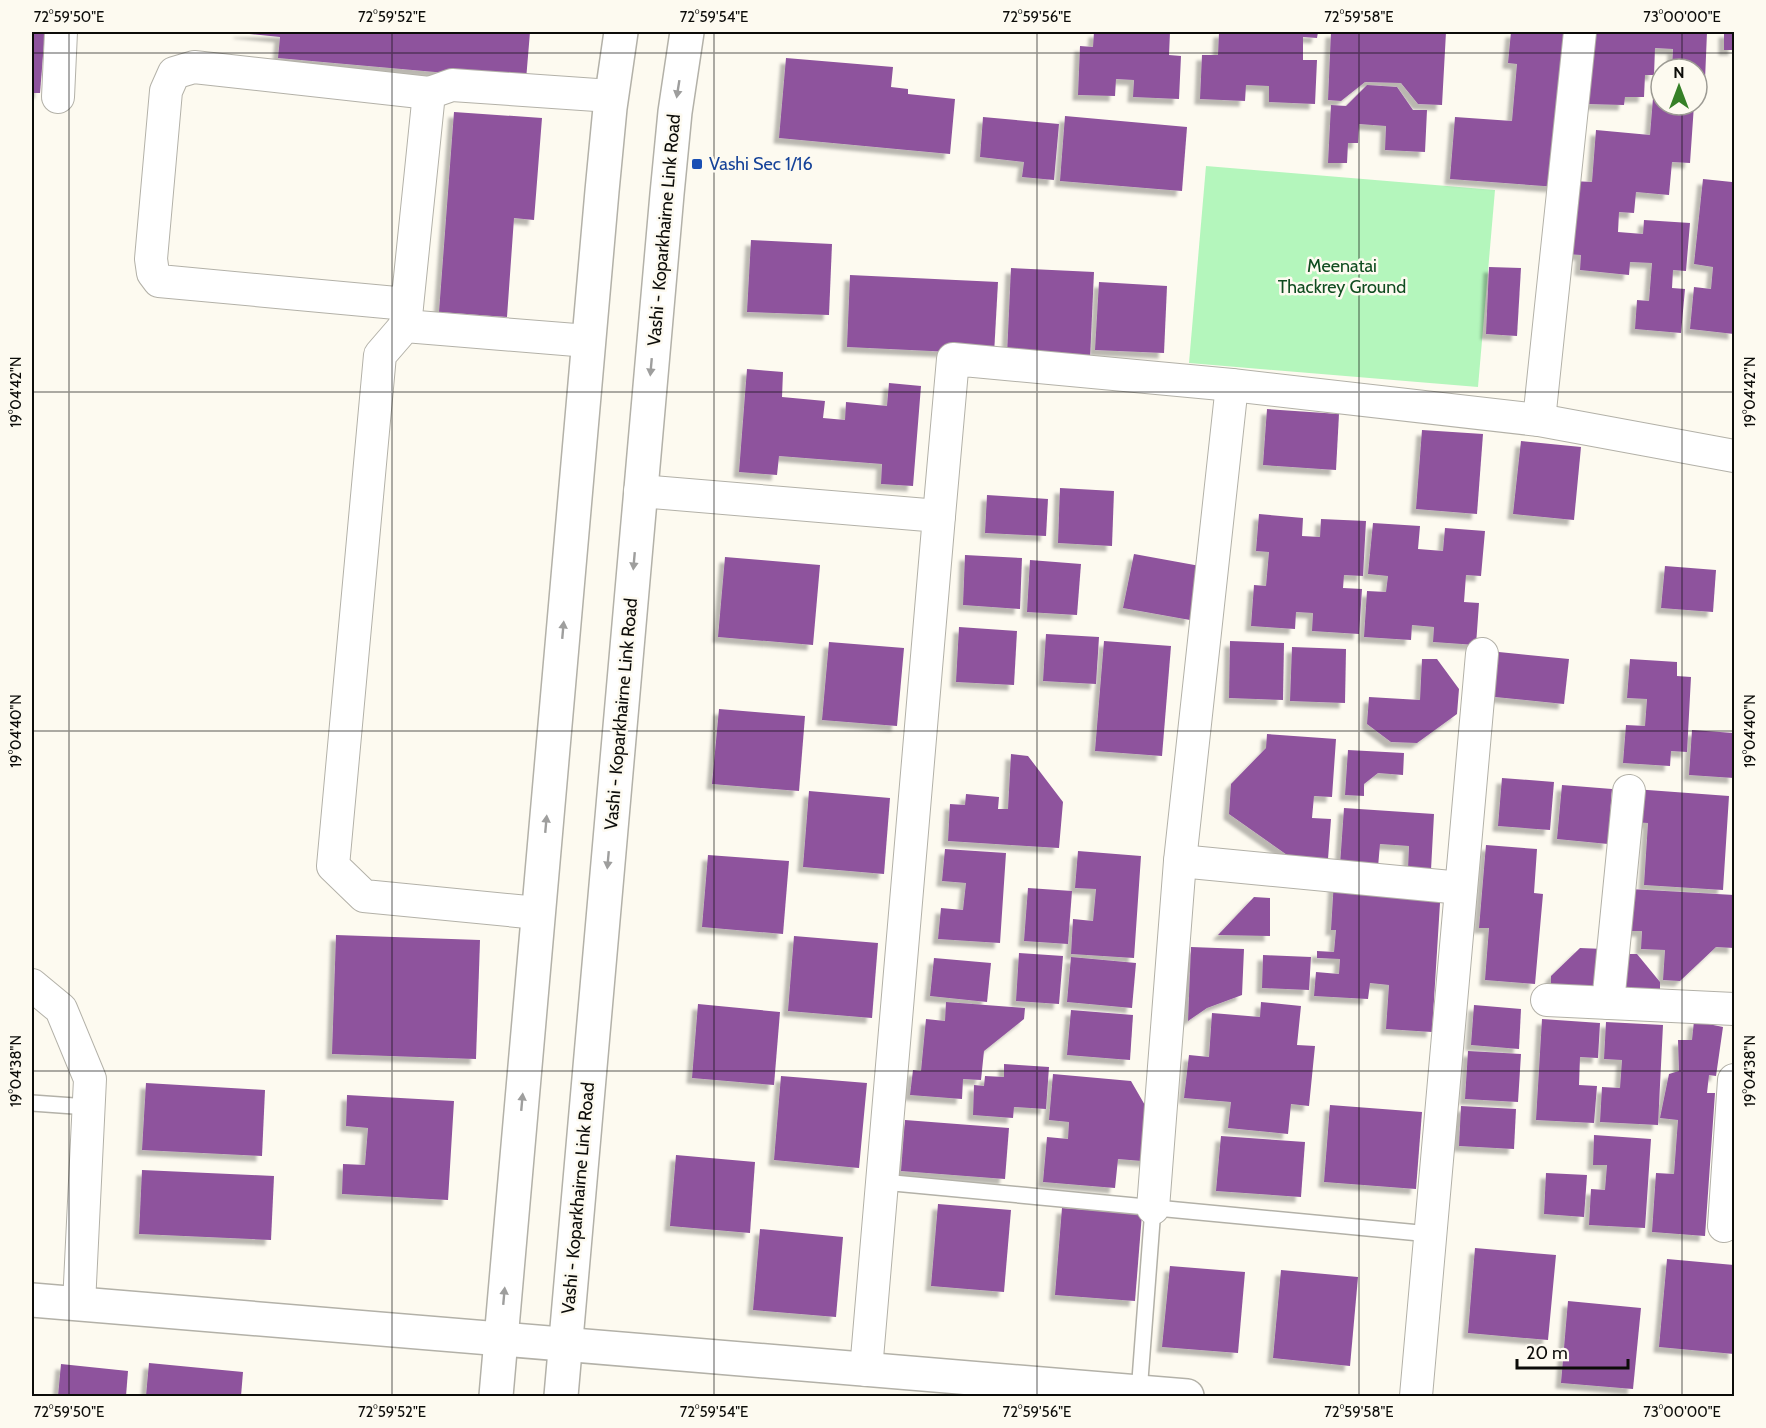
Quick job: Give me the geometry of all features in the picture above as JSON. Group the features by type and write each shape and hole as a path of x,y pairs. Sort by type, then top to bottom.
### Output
{"main road":[{"path":"496,1396 588,341 611,96 621,32"},
{"name":"Vashi - Koparkhairne Link Road","path":"561,1396 675,111 687,32"},
{"path":"32,1300 1138,1394 1187,1396"}],"street":[{"path":"58,98 61,32"},
{"path":"1539,420 1580,32"},
{"path":"588,341 159,281 153,273 151,259 166,91 174,73 194,67 429,93 452,85 611,96"},
{"path":"429,93 406,315 380,355 333,866 364,896 538,913"},
{"path":"866,1370 953,359 1232,385 1539,420 1734,456"},
{"path":"1153,1208 1180,861 1232,385"},
{"path":"640,491 939,516"},
{"path":"1416,1396 1482,654"},
{"path":"1608,1003 1629,791"},
{"path":"1180,861 1461,888"},
{"path":"32,985 61,1009 90,1079 79,1304"},
{"path":"1547,1000 1734,1009"},
{"path":"1724,1226 1734,1080"}],"lane":[{"path":"32,1102 88,1107"},
{"path":"883,1182 1430,1234"},
{"path":"1138,1394 1153,1208"}],"green space":[{"name":"Meenatai Thackrey Ground","path":"1206,166 1495,190 1478,387 1189,363"}],"building":[{"path":"32,32 45,32 40,93 32,93"},
{"path":"239,32 530,32 526,80 278,58 280,37"},
{"path":"1094,32 1170,32 1169,55 1181,56 1179,99 1133,97 1134,80 1116,79 1115,96 1078,95 1080,46 1093,47"},
{"path":"1219,32 1318,32 1317,38 1303,37 1303,60 1317,60 1315,104 1269,102 1269,86 1246,85 1245,101 1200,99 1202,55 1218,55"},
{"path":"1331,32 1446,32 1442,105 1418,104 1401,83 1365,82 1341,101 1328,100"},
{"path":"1511,32 1568,32 1557,187 1450,179 1455,117 1512,121 1517,64 1508,63"},
{"path":"1589,32 1707,32 1706,57 1673,57 1673,49 1655,48 1655,57 1649,57 1649,75 1645,75 1644,97 1625,97 1624,105 1587,104"},
{"path":"1724,32 1734,32 1734,50 1724,50"},
{"path":"786,58 893,67 891,87 908,89 908,94 955,99 950,154 779,138"},
{"path":"1367,85 1397,87 1413,110 1427,110 1425,152 1385,150 1386,126 1359,124 1358,143 1348,143 1347,163 1328,163 1331,105 1346,106"},
{"path":"454,112 542,118 534,220 514,218 507,317 439,312"},
{"path":"1065,116 1187,127 1182,191 1060,181"},
{"path":"983,117 1059,124 1054,180 1022,177 1024,162 980,157"},
{"path":"1651,117 1693,117 1690,163 1672,162 1669,195 1636,192 1634,213 1619,212 1618,232 1643,234 1644,220 1690,223 1686,271 1673,270 1672,288 1685,289 1681,333 1635,329 1637,300 1649,301 1652,263 1630,262 1629,275 1580,270 1581,255 1566,254 1572,181 1592,182 1596,130 1650,135"},
{"path":"1733,178 1734,334 1690,329 1694,287 1711,289 1713,267 1694,264 1703,179 1732,182"},
{"path":"751,240 832,244 829,315 747,312"},
{"path":"1489,267 1521,268 1517,336 1486,334"},
{"path":"1011,268 1094,272 1090,359 1007,355"},
{"path":"850,275 998,282 994,354 847,347"},
{"path":"1099,282 1167,286 1164,353 1095,350"},
{"path":"747,369 783,372 782,397 825,401 823,418 845,420 846,402 887,406 889,383 921,386 913,486 881,484 882,464 779,456 777,475 739,472"},
{"path":"1267,409 1339,414 1336,470 1263,465"},
{"path":"1422,430 1483,434 1477,514 1416,509"},
{"path":"1521,441 1581,447 1574,520 1513,514"},
{"path":"1060,488 1114,491 1112,546 1058,543"},
{"path":"987,495 1048,499 1046,536 985,533"},
{"path":"1259,514 1303,518 1302,536 1320,537 1321,519 1366,521 1363,576 1344,575 1343,588 1362,589 1359,634 1312,631 1313,613 1296,612 1295,629 1251,626 1254,585 1266,586 1269,552 1256,551"},
{"path":"1373,523 1420,526 1418,549 1443,551 1445,528 1485,531 1481,576 1466,575 1464,602 1479,603 1476,645 1433,642 1434,627 1412,625 1411,640 1364,637 1367,591 1386,592 1388,576 1368,574"},
{"path":"1134,554 1200,566 1190,620 1123,608"},
{"path":"965,555 1022,558 1020,609 963,605"},
{"path":"725,557 820,565 813,645 718,637"},
{"path":"1030,560 1081,564 1077,615 1027,612"},
{"path":"1665,566 1716,570 1713,612 1661,608"},
{"path":"959,627 1017,631 1014,685 956,682"},
{"path":"1046,634 1099,637 1096,684 1043,681"},
{"path":"1104,641 1171,646 1162,756 1095,751"},
{"path":"1230,641 1284,643 1283,700 1229,698"},
{"path":"829,642 904,648 897,726 822,720"},
{"path":"1292,647 1346,649 1345,703 1290,701"},
{"path":"1489,651 1569,659 1564,704 1485,696"},
{"path":"1422,659 1437,659 1459,689 1457,714 1417,743 1391,742 1367,724 1369,697 1420,700"},
{"path":"1630,659 1677,662 1677,676 1691,677 1687,752 1671,751 1670,766 1623,763 1626,725 1645,726 1647,699 1627,698"},
{"path":"719,709 805,716 799,791 712,784"},
{"path":"1692,730 1734,733 1734,778 1689,775"},
{"path":"1267,734 1336,739 1332,797 1314,796 1312,818 1331,819 1328,859 1290,857 1229,814 1231,784 1266,748"},
{"path":"1348,750 1404,753 1403,775 1378,773 1364,784 1364,796 1345,795"},
{"path":"1011,754 1028,756 1063,802 1059,848 948,841 950,804 965,805 966,794 999,797 998,809 1008,809"},
{"path":"1502,778 1554,782 1550,830 1498,826"},
{"path":"1562,785 1612,789 1608,844 1557,839"},
{"path":"1634,789 1729,796 1723,890 1644,885 1648,823 1631,822"},
{"path":"809,791 890,798 884,874 803,867"},
{"path":"1344,808 1434,814 1431,870 1408,869 1409,846 1380,844 1378,867 1340,865"},
{"path":"1486,845 1537,849 1534,893 1543,894 1535,984 1485,980 1489,928 1479,928"},
{"path":"945,849 1006,853 1000,943 938,939 941,908 963,910 966,883 942,881"},
{"path":"1078,851 1141,856 1134,958 1071,954 1073,919 1093,921 1096,889 1075,888"},
{"path":"708,855 789,861 783,934 702,927"},
{"path":"1334,880 1441,887 1432,1032 1386,1029 1389,985 1370,983 1368,999 1314,996 1316,972 1339,974 1340,959 1317,958 1317,951 1334,952 1336,930 1331,930"},
{"path":"1028,888 1072,891 1068,944 1024,941"},
{"path":"1630,889 1734,895 1734,948 1716,947 1680,981 1663,980 1665,950 1641,949 1642,931 1627,931"},
{"path":"1254,897 1270,898 1270,936 1218,935"},
{"path":"336,935 480,940 476,1059 332,1054"},
{"path":"794,936 878,943 872,1018 788,1011"},
{"path":"1191,947 1244,949 1242,995 1207,1008 1188,1021"},
{"path":"1580,948 1604,949 1602,993 1551,990 1551,976"},
{"path":"1019,953 1063,956 1059,1004 1016,1001"},
{"path":"1616,954 1637,954 1660,982 1660,997 1615,996"},
{"path":"1263,955 1311,957 1309,990 1262,988"},
{"path":"1071,957 1136,963 1132,1008 1067,1002"},
{"path":"934,958 991,963 987,1002 930,996"},
{"path":"946,1002 1025,1008 1024,1019 984,1051 981,1080 963,1079 962,1099 910,1095 913,1070 921,1071 926,1019 945,1021"},
{"path":"1261,1002 1301,1006 1297,1045 1315,1046 1309,1106 1291,1104 1288,1134 1228,1128 1231,1102 1184,1098 1189,1055 1209,1057 1212,1013 1260,1017"},
{"path":"698,1004 780,1012 774,1085 692,1078"},
{"path":"1474,1005 1521,1009 1519,1049 1471,1045"},
{"path":"1071,1010 1133,1015 1130,1060 1067,1055"},
{"path":"1542,1019 1600,1023 1598,1058 1580,1057 1579,1085 1597,1086 1594,1123 1536,1120"},
{"path":"1694,1021 1723,1027 1716,1076 1709,1075 1707,1093 1715,1093 1705,1236 1652,1232 1656,1173 1674,1174 1678,1120 1660,1118 1669,1074 1679,1071 1678,1040 1692,1040"},
{"path":"1606,1022 1663,1025 1658,1125 1600,1122 1602,1087 1620,1088 1622,1060 1604,1059"},
{"path":"1468,1051 1521,1054 1518,1102 1465,1099"},
{"path":"1004,1064 1049,1067 1046,1109 1014,1107 1013,1118 973,1115 974,1085 984,1086 985,1076 1004,1077"},
{"path":"1053,1074 1131,1081 1157,1126 1154,1162 1118,1159 1115,1188 1043,1182 1047,1137 1068,1139 1069,1122 1049,1120"},
{"path":"781,1076 867,1083 859,1168 774,1160"},
{"path":"146,1083 265,1090 262,1156 142,1150"},
{"path":"347,1095 454,1101 448,1200 342,1194 343,1164 365,1165 368,1128 346,1126"},
{"path":"1330,1105 1422,1112 1416,1189 1324,1182"},
{"path":"1461,1106 1516,1109 1514,1149 1459,1146"},
{"path":"905,1120 1009,1128 1005,1179 901,1171"},
{"path":"1594,1135 1651,1139 1645,1228 1589,1225 1591,1189 1605,1190 1607,1165 1593,1165"},
{"path":"1221,1136 1305,1142 1301,1197 1216,1191"},
{"path":"676,1155 755,1162 750,1233 670,1226"},
{"path":"142,1170 274,1176 271,1240 139,1234"},
{"path":"1546,1173 1587,1175 1584,1217 1544,1214"},
{"path":"938,1204 1011,1210 1004,1292 931,1286"},
{"path":"1062,1208 1142,1214 1135,1301 1055,1295"},
{"path":"760,1229 843,1237 836,1317 753,1310"},
{"path":"1475,1248 1556,1255 1548,1340 1468,1333"},
{"path":"1667,1259 1734,1265 1734,1354 1659,1347"},
{"path":"1170,1266 1245,1272 1238,1353 1162,1347"},
{"path":"1281,1270 1358,1277 1350,1366 1273,1358"},
{"path":"1568,1301 1641,1308 1633,1389 1561,1383"},
{"path":"149,1363 243,1372 241,1396 146,1396"},
{"path":"61,1364 128,1371 126,1396 58,1396"}],"place":[{"name":"Vashi Sec 1/16","path":"697,164"}]}
